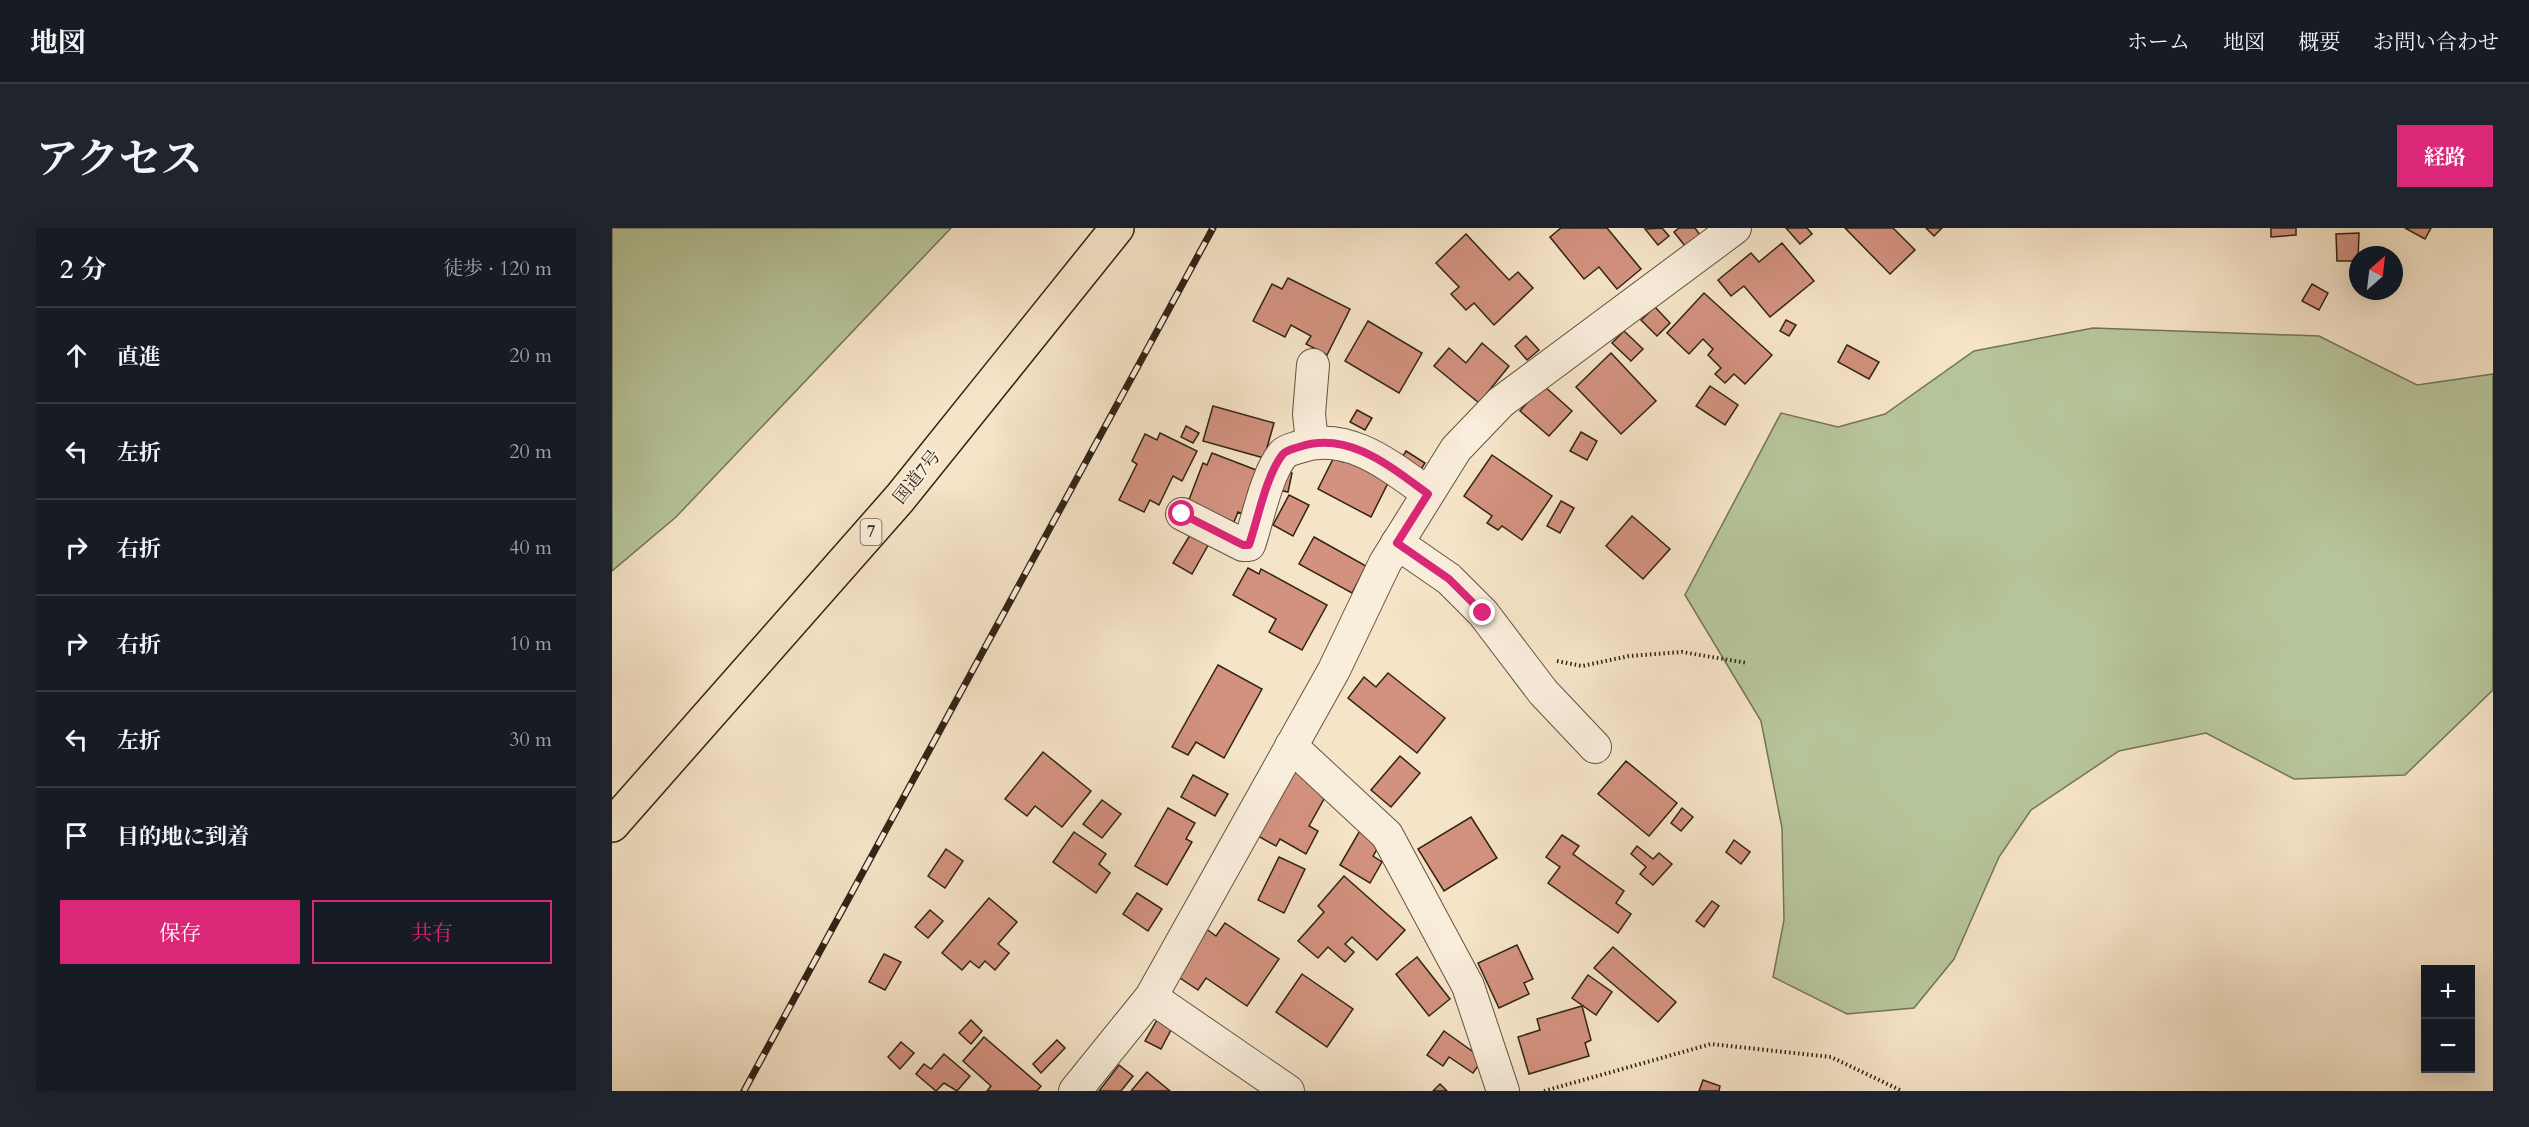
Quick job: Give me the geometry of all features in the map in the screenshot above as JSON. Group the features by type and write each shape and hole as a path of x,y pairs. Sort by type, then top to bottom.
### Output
{"highway":[{"name":"国道7号","path":"612,825 900,498 1117,228"}],"street":[{"path":"1075,1091 1151,997 1334,670 1385,563 1456,449 1501,402 1735,228"},
{"path":"1312,442 1308,414 1313,365"},
{"path":"1182,514 1243,545 1249,545 1275,465 1285,451 1312,442 1338,444 1362,450 1386,463 1428,494"},
{"path":"1397,543 1449,579 1483,613 1543,692 1595,747"},
{"path":"1291,746 1387,835 1468,986 1503,1091"},
{"path":"1151,997 1288,1091"}],"path":[{"path":"1512,652 1582,666 1629,656 1682,652 1747,663"},
{"path":"1544,1091 1711,1044 1832,1057 1902,1091"}],"green space":[{"path":"612,228 951,228 676,517 612,571"},
{"path":"2093,328 2319,336 2417,385 2493,374 2493,690 2405,775 2294,779 2206,733 2119,751 2031,810 1999,857 1954,959 1914,1008 1847,1014 1773,977 1784,920 1782,828 1761,721 1685,595 1781,413 1838,427 1885,414 1974,351"}],"building":[{"path":"1561,228 1607,228 1641,269 1617,289 1599,267 1584,279 1550,237"},
{"path":"1662,228 1669,236 1658,245 1645,229"},
{"path":"1679,228 1695,228 1700,235 1685,246 1674,232"},
{"path":"1786,228 1807,228 1812,234 1800,244"},
{"path":"1845,228 1893,228 1915,250 1890,274"},
{"path":"1926,228 1942,228 1934,236"},
{"path":"2271,228 2296,228 2296,235 2271,237"},
{"path":"2405,228 2431,228 2425,239"},
{"path":"2359,233 2359,246 2349,246 2349,261 2337,261 2336,234"},
{"path":"1466,234 1509,280 1518,272 1533,288 1494,325 1474,303 1466,310 1451,294 1459,287 1436,263"},
{"path":"1782,243 1814,281 1770,317 1744,286 1731,296 1718,280 1751,253 1759,262"},
{"path":"1288,278 1350,309 1327,355 1306,344 1311,336 1291,325 1285,337 1253,321 1272,284 1282,289"},
{"path":"2312,284 2328,293 2319,310 2302,301"},
{"path":"1704,293 1772,355 1745,384 1734,374 1725,383 1715,374 1721,368 1708,355 1713,349 1703,339 1689,354 1667,333"},
{"path":"1655,307 1670,323 1657,336 1641,320"},
{"path":"1786,320 1796,325 1789,336 1780,331"},
{"path":"1368,321 1422,353 1399,393 1345,361"},
{"path":"1624,331 1643,349 1631,361 1612,343"},
{"path":"1526,336 1539,350 1527,360 1515,346"},
{"path":"1482,343 1509,366 1479,403 1434,366 1449,348 1466,363"},
{"path":"1847,345 1879,362 1869,379 1838,362"},
{"path":"1611,353 1656,401 1621,434 1576,387"},
{"path":"1543,385 1572,411 1549,436 1520,411"},
{"path":"1710,386 1738,405 1725,425 1696,406"},
{"path":"1213,406 1274,423 1264,458 1203,441"},
{"path":"1357,410 1372,418 1365,430 1350,422"},
{"path":"1186,426 1199,433 1193,443 1181,437"},
{"path":"1581,432 1597,441 1587,460 1570,451"},
{"path":"1160,433 1197,451 1182,481 1173,476 1159,505 1150,500 1144,512 1119,500 1137,464 1132,461 1145,434 1157,440"},
{"path":"1406,451 1425,463 1417,476 1398,464"},
{"path":"1212,453 1264,473 1248,516 1238,512 1234,522 1187,505 1203,463 1207,465"},
{"path":"1347,454 1391,477 1371,517 1318,489 1334,457 1343,462"},
{"path":"1492,455 1552,496 1522,540 1502,526 1498,530 1487,523 1492,516 1464,496"},
{"path":"1279,470 1292,473 1288,492 1274,489"},
{"path":"1289,495 1309,505 1293,536 1273,525"},
{"path":"1561,501 1574,508 1560,533 1547,526"},
{"path":"1632,516 1670,549 1643,579 1606,546"},
{"path":"1193,530 1211,540 1192,574 1173,563"},
{"path":"1314,537 1366,566 1352,593 1299,564"},
{"path":"1248,568 1259,574 1261,569 1327,605 1302,650 1269,632 1276,619 1233,595"},
{"path":"1218,665 1262,689 1224,758 1196,742 1188,755 1172,747"},
{"path":"1388,673 1445,718 1417,753 1348,698 1364,677 1376,687"},
{"path":"1043,752 1091,791 1062,827 1035,806 1027,816 1005,799"},
{"path":"1400,756 1420,773 1391,807 1371,790"},
{"path":"1626,761 1677,803 1649,836 1598,794"},
{"path":"1294,770 1329,790 1309,826 1318,831 1306,854 1280,839 1276,846 1258,836"},
{"path":"1193,775 1228,794 1215,816 1181,797"},
{"path":"1102,800 1121,814 1102,838 1083,824"},
{"path":"1168,808 1195,823 1186,839 1192,842 1167,885 1135,866"},
{"path":"1682,808 1693,817 1681,831 1671,823"},
{"path":"1471,817 1497,858 1444,891 1418,849"},
{"path":"1362,827 1383,839 1373,856 1382,862 1370,883 1340,865"},
{"path":"1074,832 1106,854 1099,864 1110,873 1096,893 1053,862"},
{"path":"1562,835 1579,846 1573,854 1624,891 1616,903 1631,914 1618,933 1548,883 1560,867 1546,857"},
{"path":"1734,840 1750,852 1741,864 1726,852"},
{"path":"1637,846 1653,859 1659,853 1672,864 1653,885 1640,874 1646,867 1631,854"},
{"path":"946,849 963,861 945,888 928,876"},
{"path":"1279,857 1305,869 1284,913 1258,900"},
{"path":"1344,876 1405,930 1377,960 1352,937 1345,944 1354,952 1345,962 1328,947 1318,958 1298,941 1324,912 1318,906"},
{"path":"1137,893 1162,909 1148,931 1123,914"},
{"path":"989,898 1017,922 998,944 1009,953 995,970 985,961 979,968 970,961 962,970 942,953"},
{"path":"1712,901 1719,906 1704,927 1696,921"},
{"path":"930,910 943,921 928,938 915,927"},
{"path":"1225,923 1279,959 1247,1006 1206,978 1198,990 1174,974 1205,928 1216,936"},
{"path":"1517,945 1533,979 1524,983 1529,994 1499,1008 1478,963"},
{"path":"1613,947 1676,1002 1658,1022 1594,968"},
{"path":"884,954 901,962 885,990 869,982"},
{"path":"1417,957 1450,999 1429,1016 1396,974"},
{"path":"1302,974 1353,1009 1327,1047 1276,1012"},
{"path":"1588,975 1612,992 1596,1015 1572,998"},
{"path":"1582,1006 1591,1040 1585,1043 1589,1056 1529,1074 1518,1037 1540,1030 1537,1019"},
{"path":"971,1020 982,1031 971,1044 959,1033"},
{"path":"1157,1020 1172,1028 1161,1049 1145,1041"},
{"path":"1444,1031 1483,1059 1473,1073 1449,1057 1443,1066 1427,1055"},
{"path":"984,1037 1041,1086 1037,1091 987,1091 991,1086 963,1061"},
{"path":"1057,1040 1065,1048 1041,1073 1033,1064"},
{"path":"901,1042 914,1053 900,1069 888,1057"},
{"path":"944,1054 970,1076 957,1091 944,1083 936,1091 916,1074 924,1064 931,1069"},
{"path":"1119,1065 1133,1076 1121,1091 1099,1091"},
{"path":"1147,1072 1170,1091 1131,1091"},
{"path":"1703,1080 1720,1086 1719,1091 1699,1091"},
{"path":"1440,1084 1447,1091 1433,1091"}],"railway":[{"path":"744,1091 1213,228"}],"route":[{"path":"1182,514 1243,545 1249,545 1275,465 1285,451 1312,442 1338,444 1362,450 1386,463 1428,494 1397,543 1449,579 1483,613"}]}
